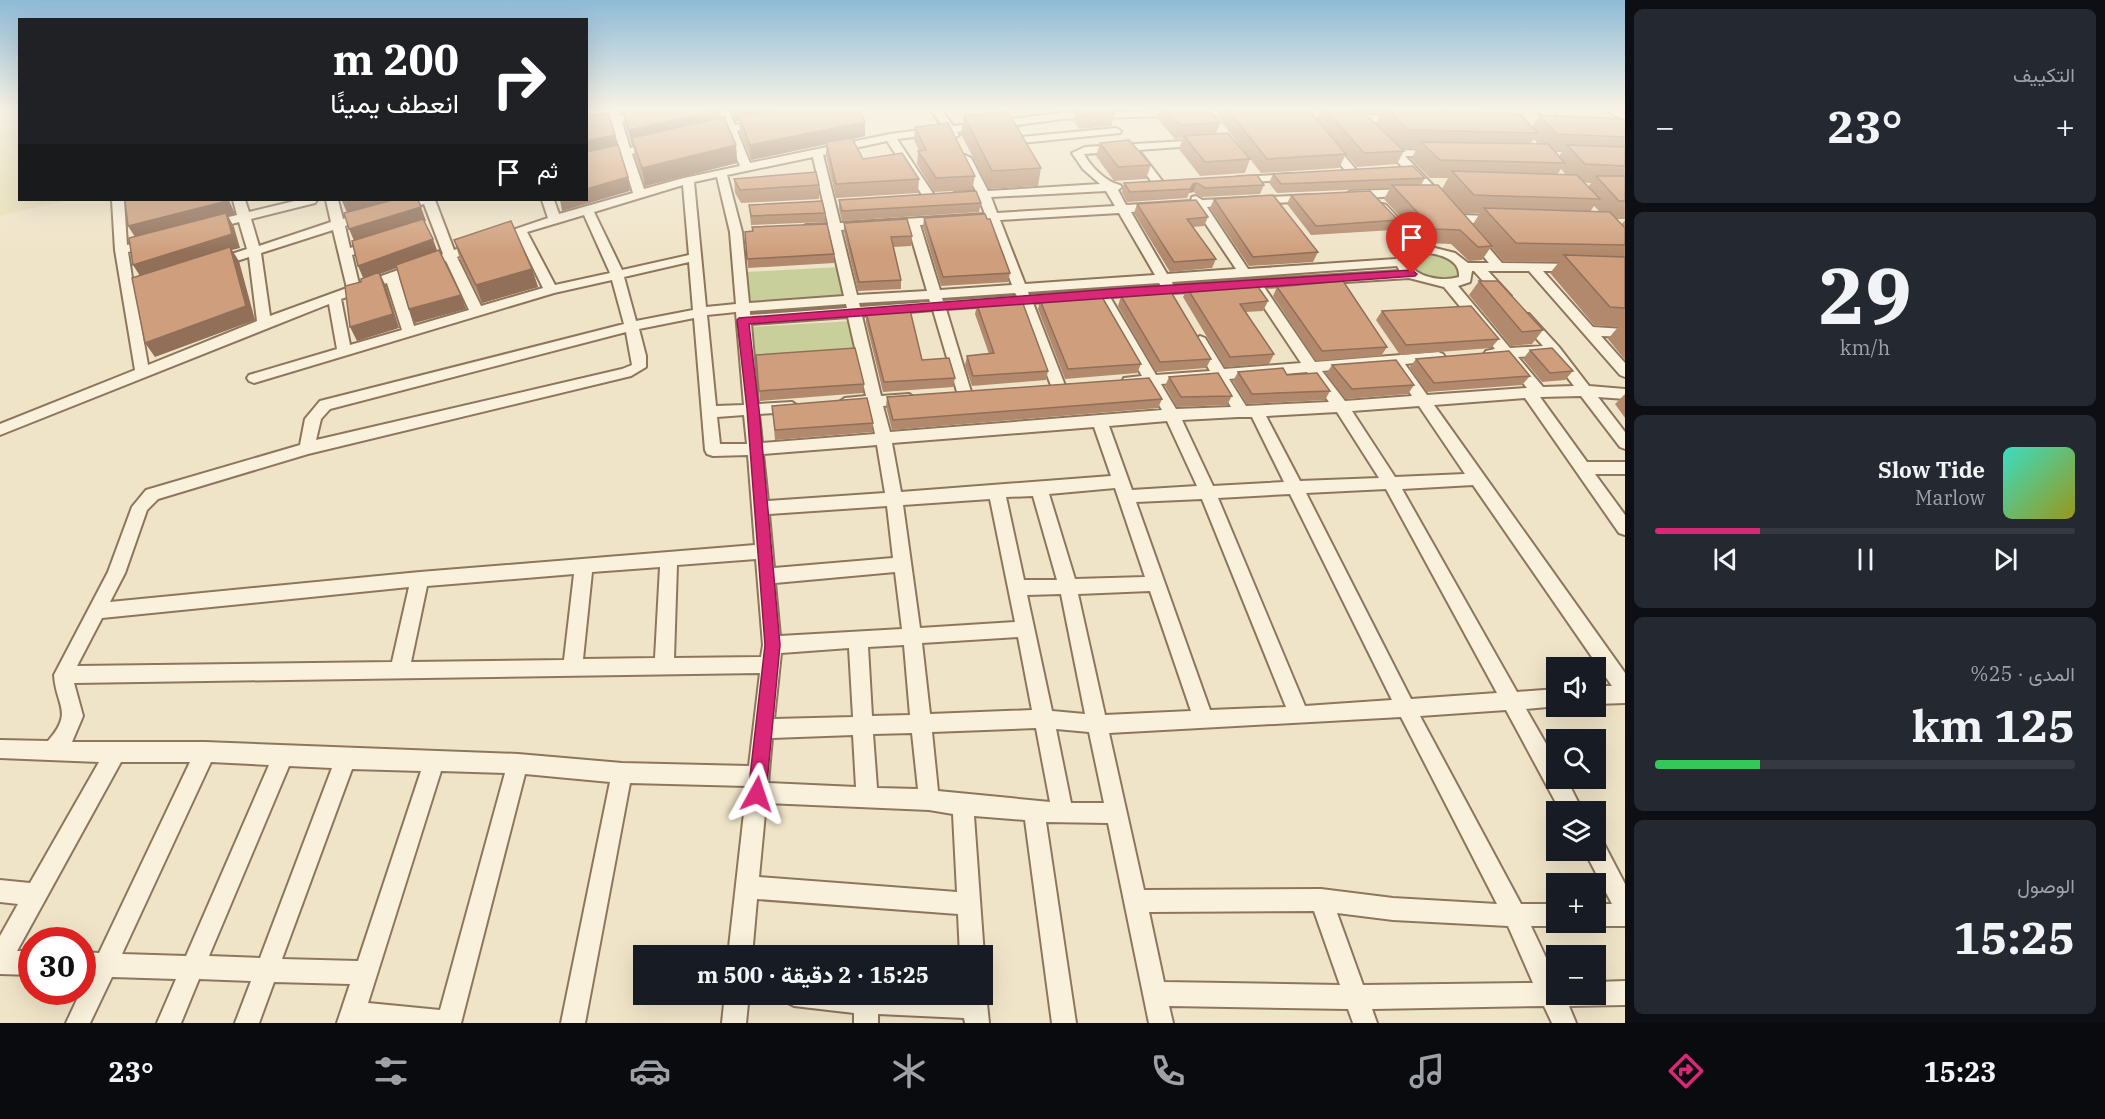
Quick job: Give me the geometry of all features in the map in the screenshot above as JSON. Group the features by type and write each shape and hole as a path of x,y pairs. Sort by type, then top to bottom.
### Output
{"street":[{"path":"588,161 605,157"},
{"path":"628,157 639,193"},
{"path":"742,157 746,167"},
{"path":"0,430 264,323 520,230 639,193 721,172 795,157"},
{"path":"818,157 883,439 894,498 912,637 929,800"},
{"path":"903,157 930,198"},
{"path":"965,157 984,195 1059,388"},
{"path":"1079,157 1110,187 1180,308"},
{"path":"1138,157 1165,184 1146,185"},
{"path":"1340,157 1354,173"},
{"path":"1398,157 1407,170 1430,188 1498,266"},
{"path":"1247,166 1274,203"},
{"path":"721,172 737,210 741,232 743,314 768,576 772,645 741,945"},
{"path":"1221,181 1310,176"},
{"path":"688,180 713,450 756,449 1172,415 1341,407 1534,392 1587,391 1625,394"},
{"path":"1047,184 1063,212"},
{"path":"916,199 984,195 1047,184 1131,186"},
{"path":"791,230 1198,204 1274,203 1430,188 1446,184"},
{"path":"1188,190 1341,407 1391,483 1567,801"},
{"path":"1369,194 1419,248"},
{"path":"118,201 121,250 142,371"},
{"path":"239,201 246,217 254,251 264,323"},
{"path":"194,230 307,201"},
{"path":"332,201 354,290"},
{"path":"202,267 337,224 420,201"},
{"path":"429,201 450,256 476,311"},
{"path":"548,201 555,219"},
{"path":"53,750 67,733 73,716 63,675 116,573 140,507 147,497 166,489 308,448 637,369 640,363 633,326 617,274 588,209"},
{"path":"1457,219 1516,221"},
{"path":"913,223 965,395"},
{"path":"423,229 438,224"},
{"path":"520,230 551,290"},
{"path":"121,250 163,239"},
{"path":"345,253 385,241"},
{"path":"1402,262 1404,252 1419,248 1445,253 1470,266 1554,350 1622,435"},
{"path":"254,378 551,290 695,257"},
{"path":"1249,278 1323,262 1402,262"},
{"path":"1323,262 1336,278"},
{"path":"1402,262 1412,274 1429,282 1449,284 1465,279 1470,266"},
{"path":"1470,266 1594,267"},
{"path":"1532,266 1625,372"},
{"path":"308,448 310,424 317,411 325,405 633,326 700,312 743,314 1249,278 1336,278 1412,274"},
{"path":"128,290 171,277"},
{"path":"392,277 409,331"},
{"path":"1022,293 1101,294 1166,283"},
{"path":"1449,284 1506,353 1534,392 1582,468 1625,528"},
{"path":"1101,294 1172,415 1207,491 1299,715"},
{"path":"334,297 344,350"},
{"path":"1191,327 1219,375 1250,412 1295,488 1406,708 1514,914 1546,985"},
{"path":"1589,331 1625,333"},
{"path":"1382,343 1625,692 1606,694"},
{"path":"1472,355 1554,350"},
{"path":"1116,383 1310,366 1450,357"},
{"path":"830,404 920,398"},
{"path":"709,412 808,406"},
{"path":"1100,422 1203,718"},
{"path":"1582,468 1625,468"},
{"path":"762,508 1039,489 1123,488 1207,491 1477,479"},
{"path":"1039,489 1068,586 1161,1023"},
{"path":"997,492 1064,813"},
{"path":"97,611 420,579 765,551"},
{"path":"664,665 669,560"},
{"path":"768,576 903,564"},
{"path":"573,667 584,567"},
{"path":"399,672 420,579"},
{"path":"1017,588 1156,584"},
{"path":"772,645 1026,629"},
{"path":"858,641 867,798"},
{"path":"63,675 771,665"},
{"path":"763,729 1044,719 1098,724 1299,715 1546,698"},
{"path":"2,752 53,750 115,753 205,752 518,764 758,785 867,798 929,800 963,806 1064,813 1116,813"},
{"path":"96,961 205,752"},
{"path":"18,962 0,960 115,753"},
{"path":"169,1023 283,756"},
{"path":"247,1023 345,759"},
{"path":"434,762 351,1018 449,1023 518,764"},
{"path":"573,1023 622,773"},
{"path":"963,806 971,945"},
{"path":"1034,810 1064,1023"},
{"path":"1600,861 1625,906"},
{"path":"746,887 968,904"},
{"path":"0,891 36,895"},
{"path":"1322,900 1365,1023"},
{"path":"1135,901 1322,900 1393,909 1480,915 1546,915"},
{"path":"1606,915 1625,915"},
{"path":"96,965 366,973"},
{"path":"1606,994 1625,993"},
{"path":"1154,994 1357,997 1546,996"},
{"path":"78,1023 83,1005"},
{"path":"734,1023 736,1005"},
{"path":"838,1005 866,1012 975,1008"},
{"path":"1555,1005 1564,1023"}],"shaded area":[{"path":"0,157 18,157 18,201 63,201 0,216"}],"green space":[{"path":"1424,251 1446,258 1461,274 1448,281 1425,276 1411,266 1407,260"},
{"path":"838,267 844,298 751,305 747,272"},
{"path":"852,321 860,356 755,362 751,327"}],"building":[{"path":"588,157 622,157 628,177 588,188"},
{"path":"638,157 688,157 642,168"},
{"path":"830,157 862,157 863,159 904,157 919,179 836,184"},
{"path":"922,157 965,157 975,176 936,178"},
{"path":"985,157 1034,157 1041,168 992,171"},
{"path":"1110,157 1144,157 1151,165 1118,167"},
{"path":"1201,157 1248,157 1250,159 1205,162"},
{"path":"1265,157 1303,157 1267,159"},
{"path":"1437,157 1559,157 1565,163 1440,160"},
{"path":"1578,157 1625,157 1625,166 1585,164"},
{"path":"1413,166 1425,178 1281,184 1273,174"},
{"path":"1452,171 1577,175 1600,199 1474,195"},
{"path":"816,172 819,185 740,190 734,179"},
{"path":"1257,175 1264,185 1205,188 1197,183 1193,184 1190,189 1130,192 1124,183"},
{"path":"1596,176 1625,176 1625,201 1619,201"},
{"path":"1392,185 1438,185 1492,246 1478,247 1460,230 1433,229"},
{"path":"976,191 981,203 842,211 839,200"},
{"path":"1370,191 1398,220 1316,226 1291,195"},
{"path":"1273,195 1318,252 1253,257 1214,199"},
{"path":"1196,200 1208,217 1187,219 1216,259 1174,262 1137,204"},
{"path":"125,201 227,201 128,226"},
{"path":"389,201 418,201 421,207 349,229 344,213"},
{"path":"822,201 825,213 751,216 749,205"},
{"path":"1484,208 1610,212 1625,228 1625,245 1516,243"},
{"path":"226,213 232,234 133,265 129,238"},
{"path":"985,214 987,219 990,219 1010,273 943,277 924,218"},
{"path":"423,219 433,239 358,266 352,241"},
{"path":"907,219 912,236 891,237 901,280 859,282 844,223"},
{"path":"511,221 532,269 476,285 454,240"},
{"path":"827,224 834,254 747,259 745,232 753,231 752,227"},
{"path":"230,247 246,306 145,343 132,278"},
{"path":"439,250 461,295 409,309 396,265"},
{"path":"1564,255 1625,257 1625,308 1610,307"},
{"path":"379,272 393,314 350,327 345,286 361,282 361,279"},
{"path":"1343,281 1387,347 1322,351 1277,287"},
{"path":"1479,281 1498,281 1543,330 1522,332"},
{"path":"1232,282 1234,285 1256,284 1268,301 1240,304 1274,354 1230,357 1187,288 1190,288 1189,285"},
{"path":"1171,292 1211,359 1160,362 1121,296"},
{"path":"1102,297 1141,364 1068,369 1040,300"},
{"path":"1022,301 1048,371 973,376 967,356 994,353 977,305"},
{"path":"1471,306 1499,339 1406,345 1382,311"},
{"path":"910,310 922,360 949,358 955,378 884,382 866,312"},
{"path":"855,348 864,384 759,391 756,355"},
{"path":"1552,348 1573,371 1550,373 1530,350"},
{"path":"1509,351 1530,376 1434,383 1416,359"},
{"path":"1396,360 1414,385 1352,389 1332,365"},
{"path":"1283,368 1287,375 1317,373 1330,391 1252,394 1238,372"},
{"path":"1218,373 1232,396 1181,397 1169,377"},
{"path":"1149,378 1162,399 893,420 887,397"},
{"path":"867,398 873,423 775,430 772,406"}],"route":[{"path":"757,794 772,645 762,508 743,320 1412,274"}]}
